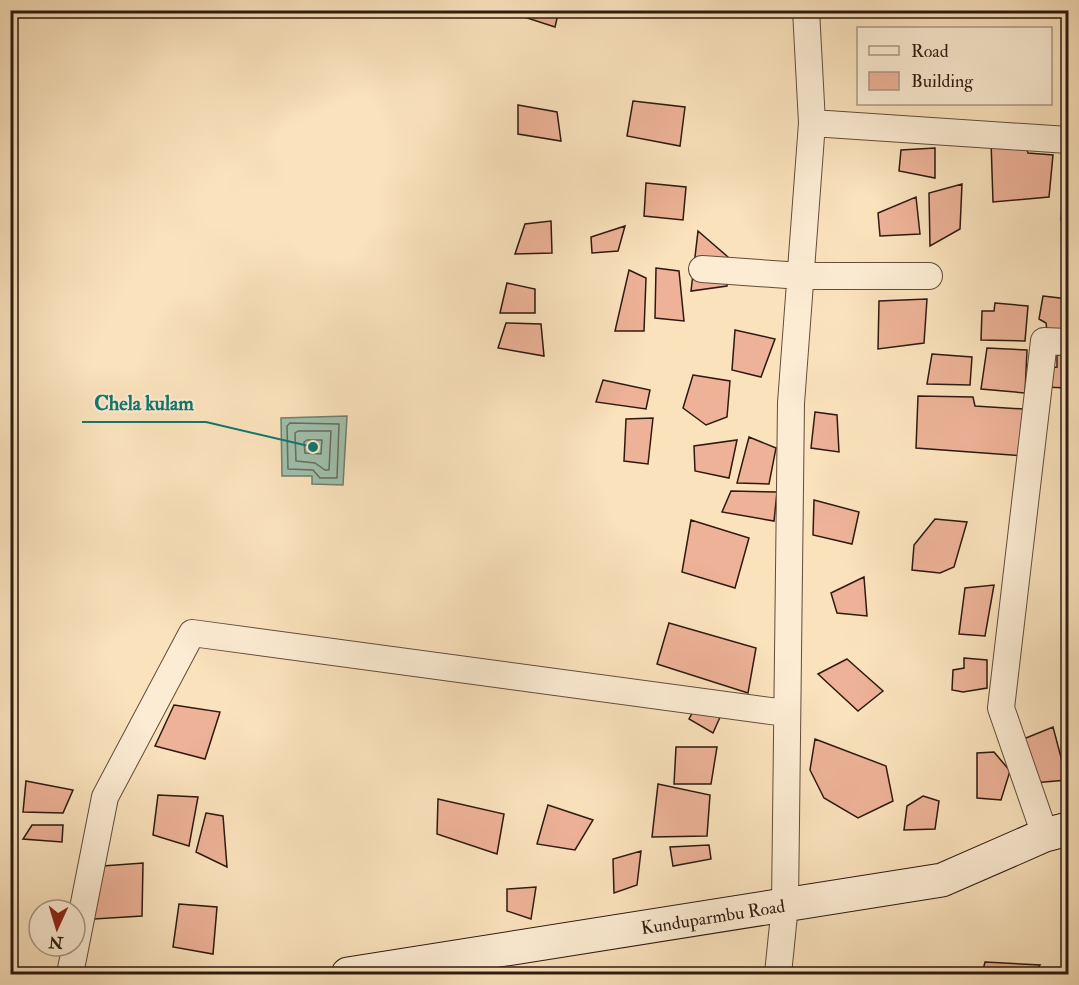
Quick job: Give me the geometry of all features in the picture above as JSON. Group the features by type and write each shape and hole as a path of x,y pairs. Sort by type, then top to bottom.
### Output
{"main road":[{"name":"Kunduparmbu Road","path":"348,975 942,880 1057,832"}],"street":[{"path":"778,975 785,905 791,403 812,123 806,10"},
{"path":"812,123 1068,140"},
{"path":"702,268 801,276 929,276"},
{"path":"1057,832 1001,708 1044,341 1068,342"},
{"path":"70,975 105,797 192,633 786,714"}],"water":[{"path":"347,416 343,485 312,484 312,476 282,476 281,418"}],"building":[{"path":"522,10 559,10 555,27 521,16"},
{"path":"633,101 685,107 680,146 627,136"},
{"path":"518,105 557,112 561,141 518,134"},
{"path":"1024,140 1028,153 1053,155 1049,197 993,202 991,141"},
{"path":"935,148 935,178 899,171 901,150"},
{"path":"1064,180 1068,180 1068,221 1061,220"},
{"path":"646,183 686,187 683,220 644,216"},
{"path":"962,184 960,229 930,246 929,193"},
{"path":"916,197 920,234 880,236 878,213"},
{"path":"551,221 552,253 515,254 525,224"},
{"path":"625,226 618,251 592,253 591,237"},
{"path":"698,231 728,257 727,286 691,291"},
{"path":"656,268 679,271 684,321 655,318"},
{"path":"629,270 646,278 644,331 615,331"},
{"path":"507,283 535,289 535,313 500,313"},
{"path":"1043,296 1068,299 1068,332 1047,331 1046,323 1039,319"},
{"path":"927,299 924,343 878,349 879,301"},
{"path":"995,303 1028,306 1025,341 981,340 982,311 994,311"},
{"path":"506,323 541,324 544,356 498,348"},
{"path":"735,330 775,339 761,377 732,370"},
{"path":"987,348 1027,350 1025,393 981,389"},
{"path":"932,354 972,357 970,385 927,384"},
{"path":"1057,355 1068,355 1068,388 1044,387 1048,368 1057,367"},
{"path":"693,375 730,381 727,417 706,425 683,408"},
{"path":"603,380 650,390 646,409 596,402"},
{"path":"918,396 973,397 975,406 1023,409 1024,456 916,448"},
{"path":"815,412 837,415 839,452 811,448"},
{"path":"653,418 648,464 624,461 626,419"},
{"path":"749,437 776,448 769,484 737,483"},
{"path":"737,440 729,478 695,471 694,446"},
{"path":"731,491 777,492 774,521 722,512"},
{"path":"814,500 859,512 852,544 813,535"},
{"path":"935,519 967,522 954,567 940,573 912,570 914,545"},
{"path":"691,520 749,538 735,588 682,572"},
{"path":"864,577 867,616 837,613 831,593"},
{"path":"994,585 985,636 959,634 965,588"},
{"path":"669,623 756,648 748,693 657,664"},
{"path":"964,658 987,660 987,688 963,692 952,690 953,670 964,668"},
{"path":"847,659 883,691 858,711 818,674"},
{"path":"174,705 220,712 205,759 155,746"},
{"path":"696,706 721,715 713,733 689,719"},
{"path":"1053,727 1067,780 1033,783 1021,740"},
{"path":"815,739 886,766 893,801 858,818 824,798 810,770"},
{"path":"676,747 717,747 711,784 674,784"},
{"path":"994,752 1010,771 1001,800 977,798 977,753"},
{"path":"26,781 73,790 63,813 23,812"},
{"path":"658,784 710,795 707,836 652,837"},
{"path":"158,795 198,797 189,846 153,835"},
{"path":"923,796 939,801 935,829 904,830 907,806"},
{"path":"438,799 504,814 497,854 437,834"},
{"path":"548,805 593,820 575,850 537,844"},
{"path":"206,813 223,816 227,867 196,852"},
{"path":"32,825 63,825 62,842 23,839"},
{"path":"709,845 711,859 673,866 670,847"},
{"path":"641,851 637,885 614,893 613,859"},
{"path":"143,863 142,916 94,919 89,867"},
{"path":"536,887 531,919 507,911 507,889"},
{"path":"179,904 217,907 213,954 173,947"},
{"path":"985,962 1040,965 1033,974 982,974"}],"place":[{"name":"Chela kulam","path":"313,447"}]}
